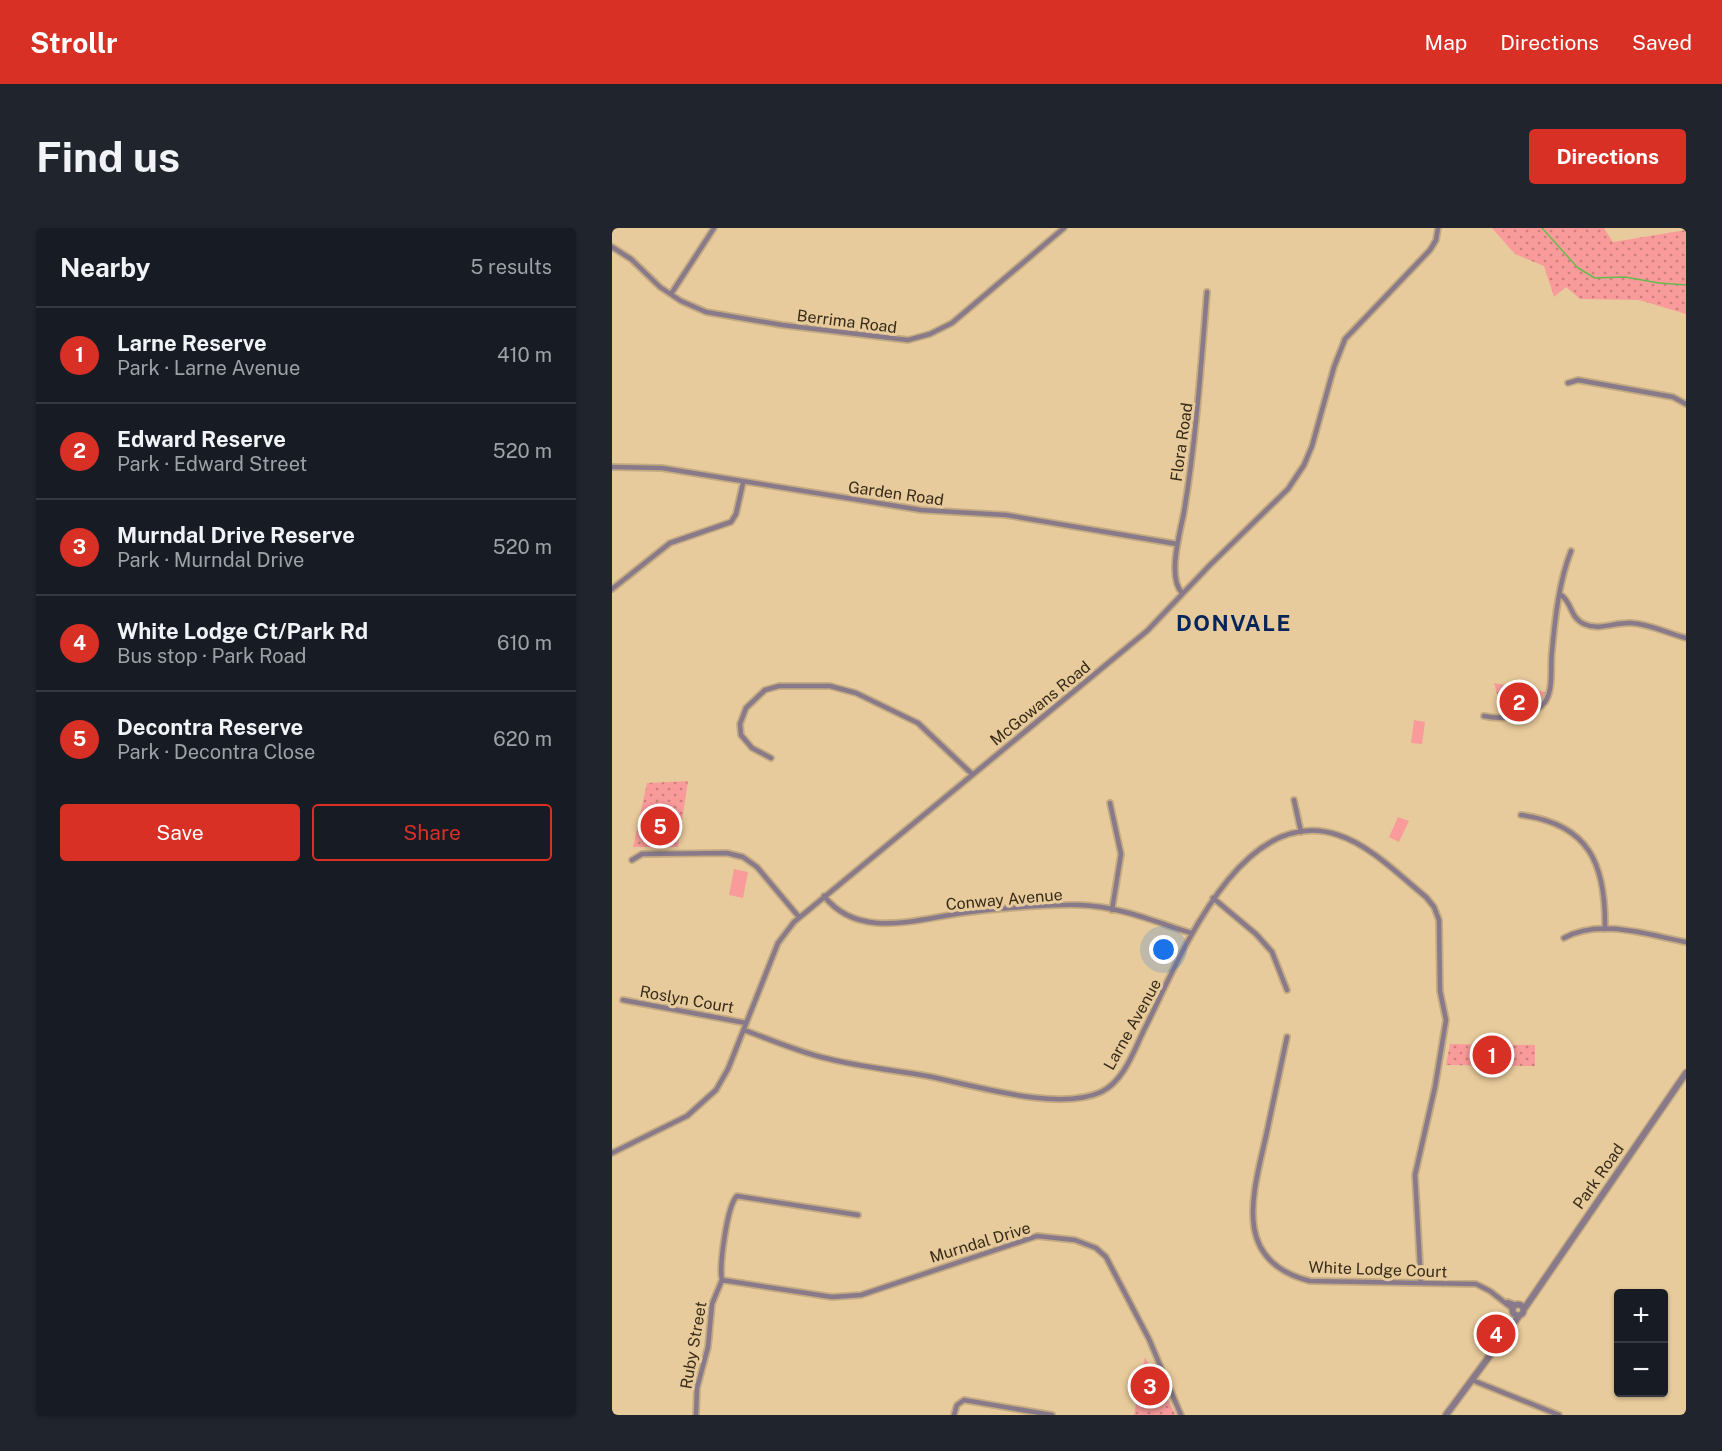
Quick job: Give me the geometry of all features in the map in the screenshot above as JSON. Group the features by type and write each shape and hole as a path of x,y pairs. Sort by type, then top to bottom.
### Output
{"street":[{"path":"671,294 714,228"},
{"name":"Berrima Road","path":"612,247 631,259 671,294 693,308 719,316 908,340 930,334 952,323 1064,228"},
{"name":"McGowans Road","path":"612,1153 700,1108 723,1078 782,935 798,917 1147,631 1296,479 1312,446 1334,367 1345,339 1430,250 1436,240 1438,228"},
{"name":"Flora Road","path":"1182,593 1176,584 1177,544 1200,389 1207,292"},
{"path":"1568,383 1578,380 1673,397 1686,405"},
{"name":"Garden Road","path":"612,467 662,468 743,483 921,510 1006,516 1177,544"},
{"path":"612,589 670,543 731,522 736,514 743,483"},
{"path":"1484,716 1505,718 1537,709 1545,701 1549,691 1552,650 1571,551"},
{"path":"1561,596 1567,600 1574,616 1584,625 1602,627 1633,623 1686,638"},
{"path":"771,758 752,748 741,735 742,716 752,701 771,687 830,686 856,693 918,723 972,774"},
{"path":"1294,800 1301,831"},
{"path":"1110,803 1121,854 1112,910"},
{"path":"1521,815 1556,823 1574,834 1587,847 1598,865 1604,887 1605,929"},
{"name":"Larne Avenue","path":"744,1030 818,1056 985,1090 1058,1099 1094,1095 1108,1088 1125,1068 1191,933 1213,898 1263,847 1284,836 1301,831 1329,832 1359,844 1426,897 1434,907 1439,920 1440,991 1446,1024 1435,1087 1416,1168 1421,1284"},
{"path":"632,860 642,854 735,855 757,867 798,917"},
{"name":"Conway Avenue","path":"824,896 840,911 889,924 971,912 1078,905 1112,910 1191,933"},
{"path":"1213,898 1256,934 1272,952 1287,990"},
{"path":"1564,938 1580,930 1605,929 1686,942"},
{"name":"Roslyn Court","path":"623,1000 746,1023"},
{"name":"White Lodge Court","path":"1287,1037 1252,1206 1252,1224 1260,1245 1279,1268 1310,1281 1476,1284 1517,1310"},
{"name":"Park Road","path":"1517,1310 1532,1295 1686,1073"},
{"name":"Ruby Street","path":"696,1415 697,1388 708,1347 712,1304 722,1280 720,1269 725,1249 727,1221 733,1201 737,1196 858,1215"},
{"name":"Murndal Drive","path":"722,1280 846,1296 875,1292 906,1278 1034,1237 1075,1240 1096,1248 1106,1257 1149,1339 1181,1415"},
{"path":"1446,1415 1509,1327 1517,1310"},
{"path":"1472,1380 1559,1415"},
{"path":"954,1415 960,1402 970,1401 1052,1415"}],"shaded area":[{"path":"1492,228 1604,228 1613,242 1686,230 1686,314 1639,300 1580,299 1566,287 1554,297 1544,266 1515,254"},
{"path":"1494,683 1545,692 1533,706 1503,715"},
{"path":"1414,720 1425,722 1422,744 1411,743"},
{"path":"688,781 678,847 633,847 647,783"},
{"path":"1398,817 1409,821 1399,842 1389,837"},
{"path":"734,869 748,872 743,898 729,895"},
{"path":"1450,1044 1535,1045 1535,1066 1446,1065"},
{"path":"1145,1357 1176,1415 1134,1415"}],"waterway":[{"path":"1542,228 1578,268 1595,278 1625,277 1686,285"}],"place":[{"name":"Edward Reserve","path":"1519,702"},
{"name":"Decontra Reserve","path":"660,826"},
{"name":"Larne Reserve","path":"1492,1055"},
{"name":"White Lodge Ct/Park Rd","path":"1496,1334"},
{"name":"Murndal Drive Reserve","path":"1150,1386"}],"district":[{"name":"DONVALE","path":"1234,623"}]}
